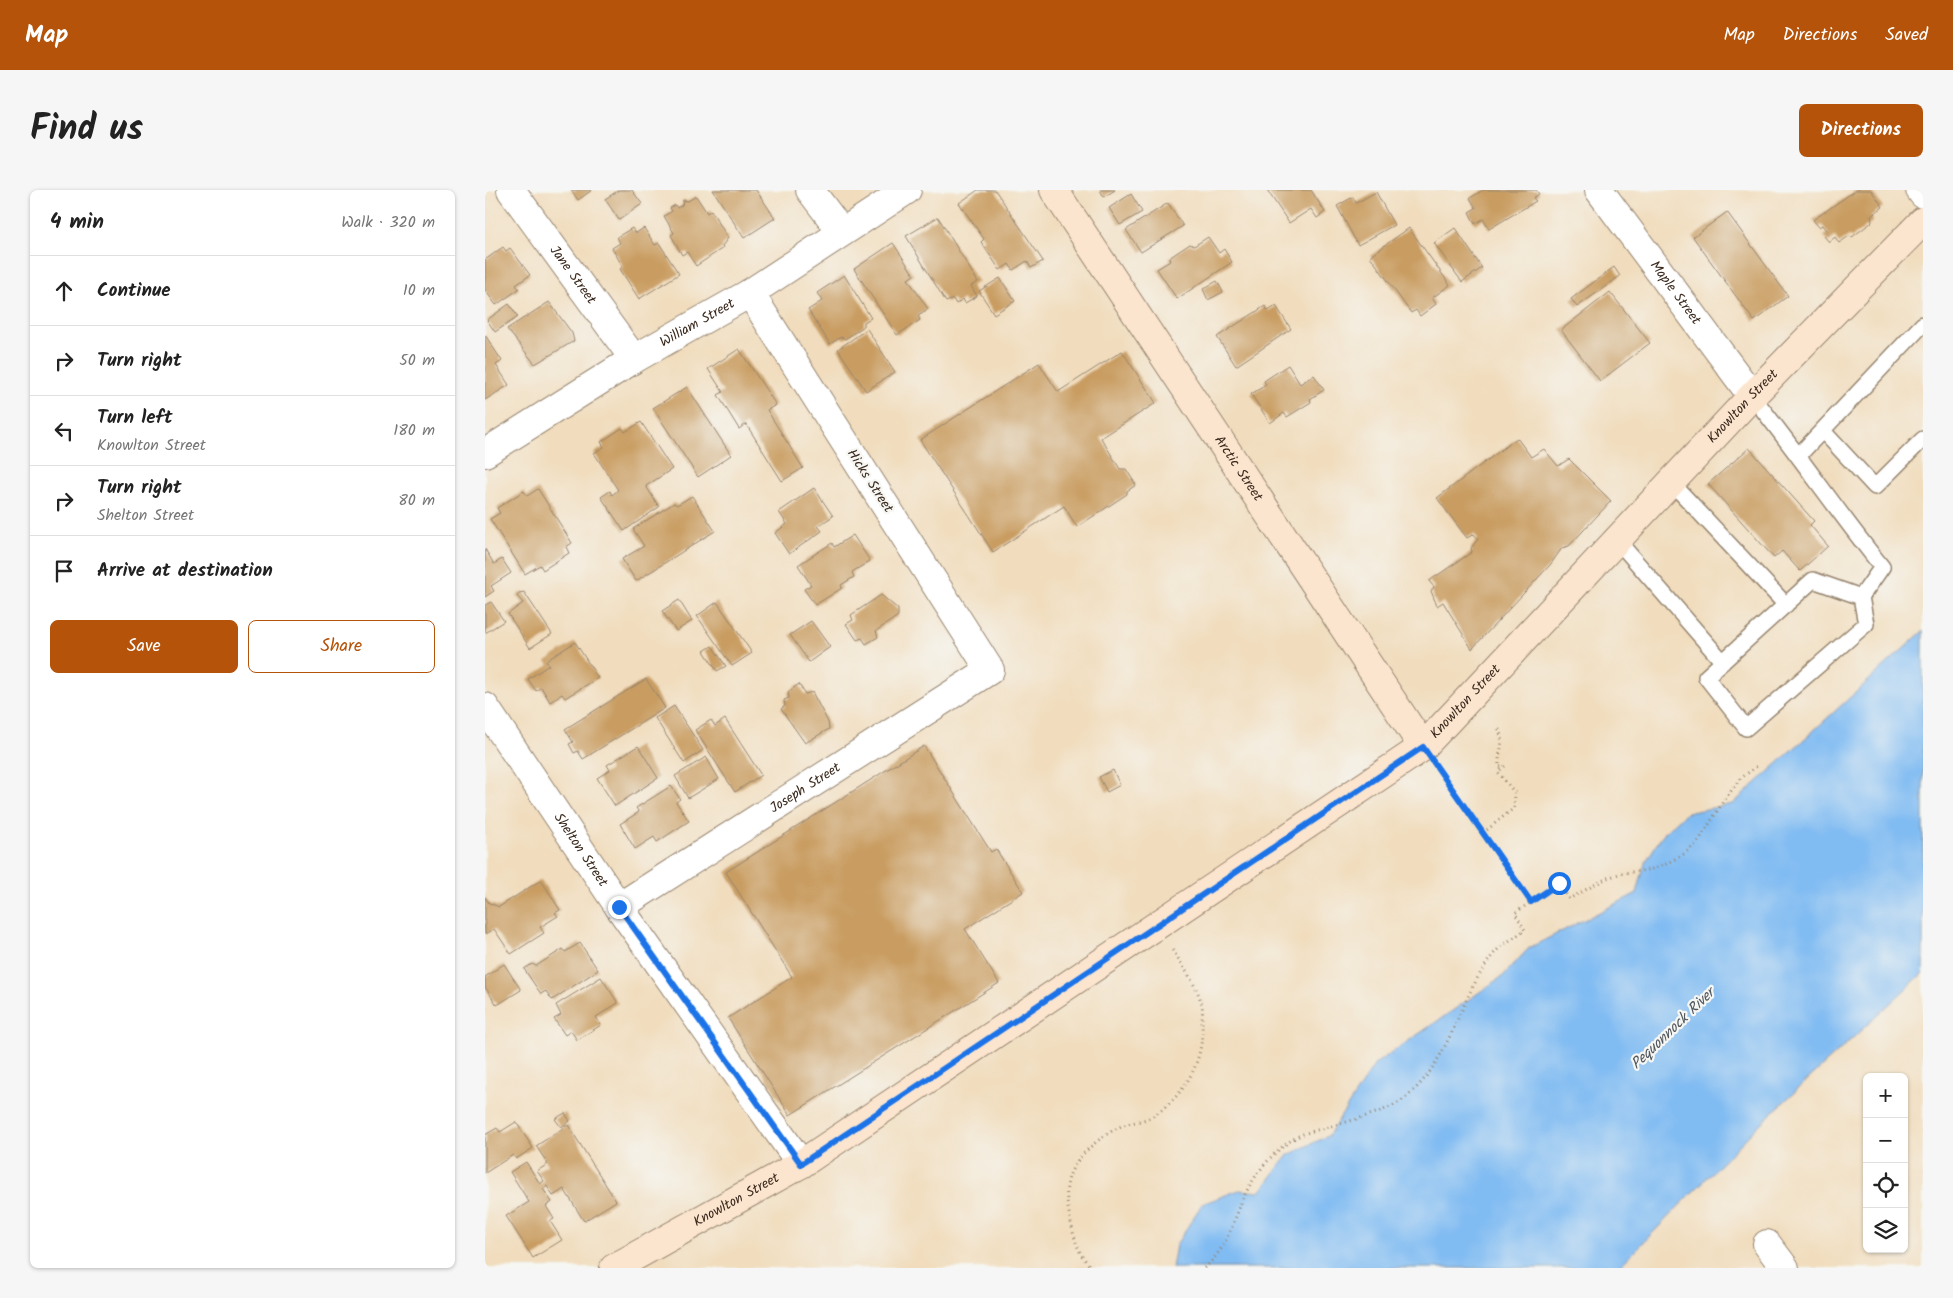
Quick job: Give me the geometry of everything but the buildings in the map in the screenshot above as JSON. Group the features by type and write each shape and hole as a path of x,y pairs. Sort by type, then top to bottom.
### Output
{"main road":[{"name":"Arctic Street","path":"1054,190 1423,747"},
{"name":"Knowlton Street","path":"614,1268 801,1164 1423,747 1751,396 1923,221"}],"street":[{"name":"Jane Street","path":"511,190 634,359"},
{"path":"811,190 841,231"},
{"name":"William Street","path":"485,453 634,359 750,293 841,231 907,190"},
{"name":"Maple Street","path":"1599,190 1751,396"},
{"path":"1920,190 1923,194"},
{"name":"Hicks Street","path":"750,293 990,670"},
{"name":"Joseph Street","path":"619,907 990,670"},
{"name":"Shelton Street","path":"485,707 619,907 801,1164"},
{"path":"1767,1244 1785,1268"}],"lane":[{"path":"1799,455 1923,324"},
{"path":"1751,396 1799,455 1845,520 1882,567 1861,597 1866,624 1746,728 1706,677 1813,580 1861,597"},
{"path":"1823,431 1875,487 1923,439"},
{"path":"1671,482 1786,604"},
{"path":"1617,540 1723,662"}],"path":[{"path":"1483,833 1514,808 1515,793 1498,772 1505,766 1499,767 1499,758 1504,741 1498,727"},
{"path":"1423,747 1531,902"},
{"path":"1204,1268 1218,1253 1228,1237 1249,1185 1263,1168 1294,1138 1387,1109 1402,1100 1430,1071 1439,1057 1469,995 1493,954 1507,941 1525,930 1515,913 1559,883 1569,899 1607,878 1622,873 1649,870 1666,864 1684,854 1698,842 1724,800 1740,779 1757,766"},
{"path":"1092,1268 1084,1261 1074,1240 1068,1213 1066,1194 1071,1171 1101,1137 1123,1126 1147,1119 1171,1102 1186,1084 1199,1060 1203,1036 1202,1005 1194,986 1157,926"}],"water":[{"name":"Pequonnock River","path":"1923,631 1923,973 1759,1125 1618,1268 1172,1268 1176,1245 1202,1204 1239,1190 1260,1192 1288,1155 1328,1136 1375,1064 1503,976 1529,948 1637,893 1645,863 1663,834 1686,813 1733,804"}],"route":[{"path":"619,907 801,1164 1423,747 1531,902 1559,883"}]}
